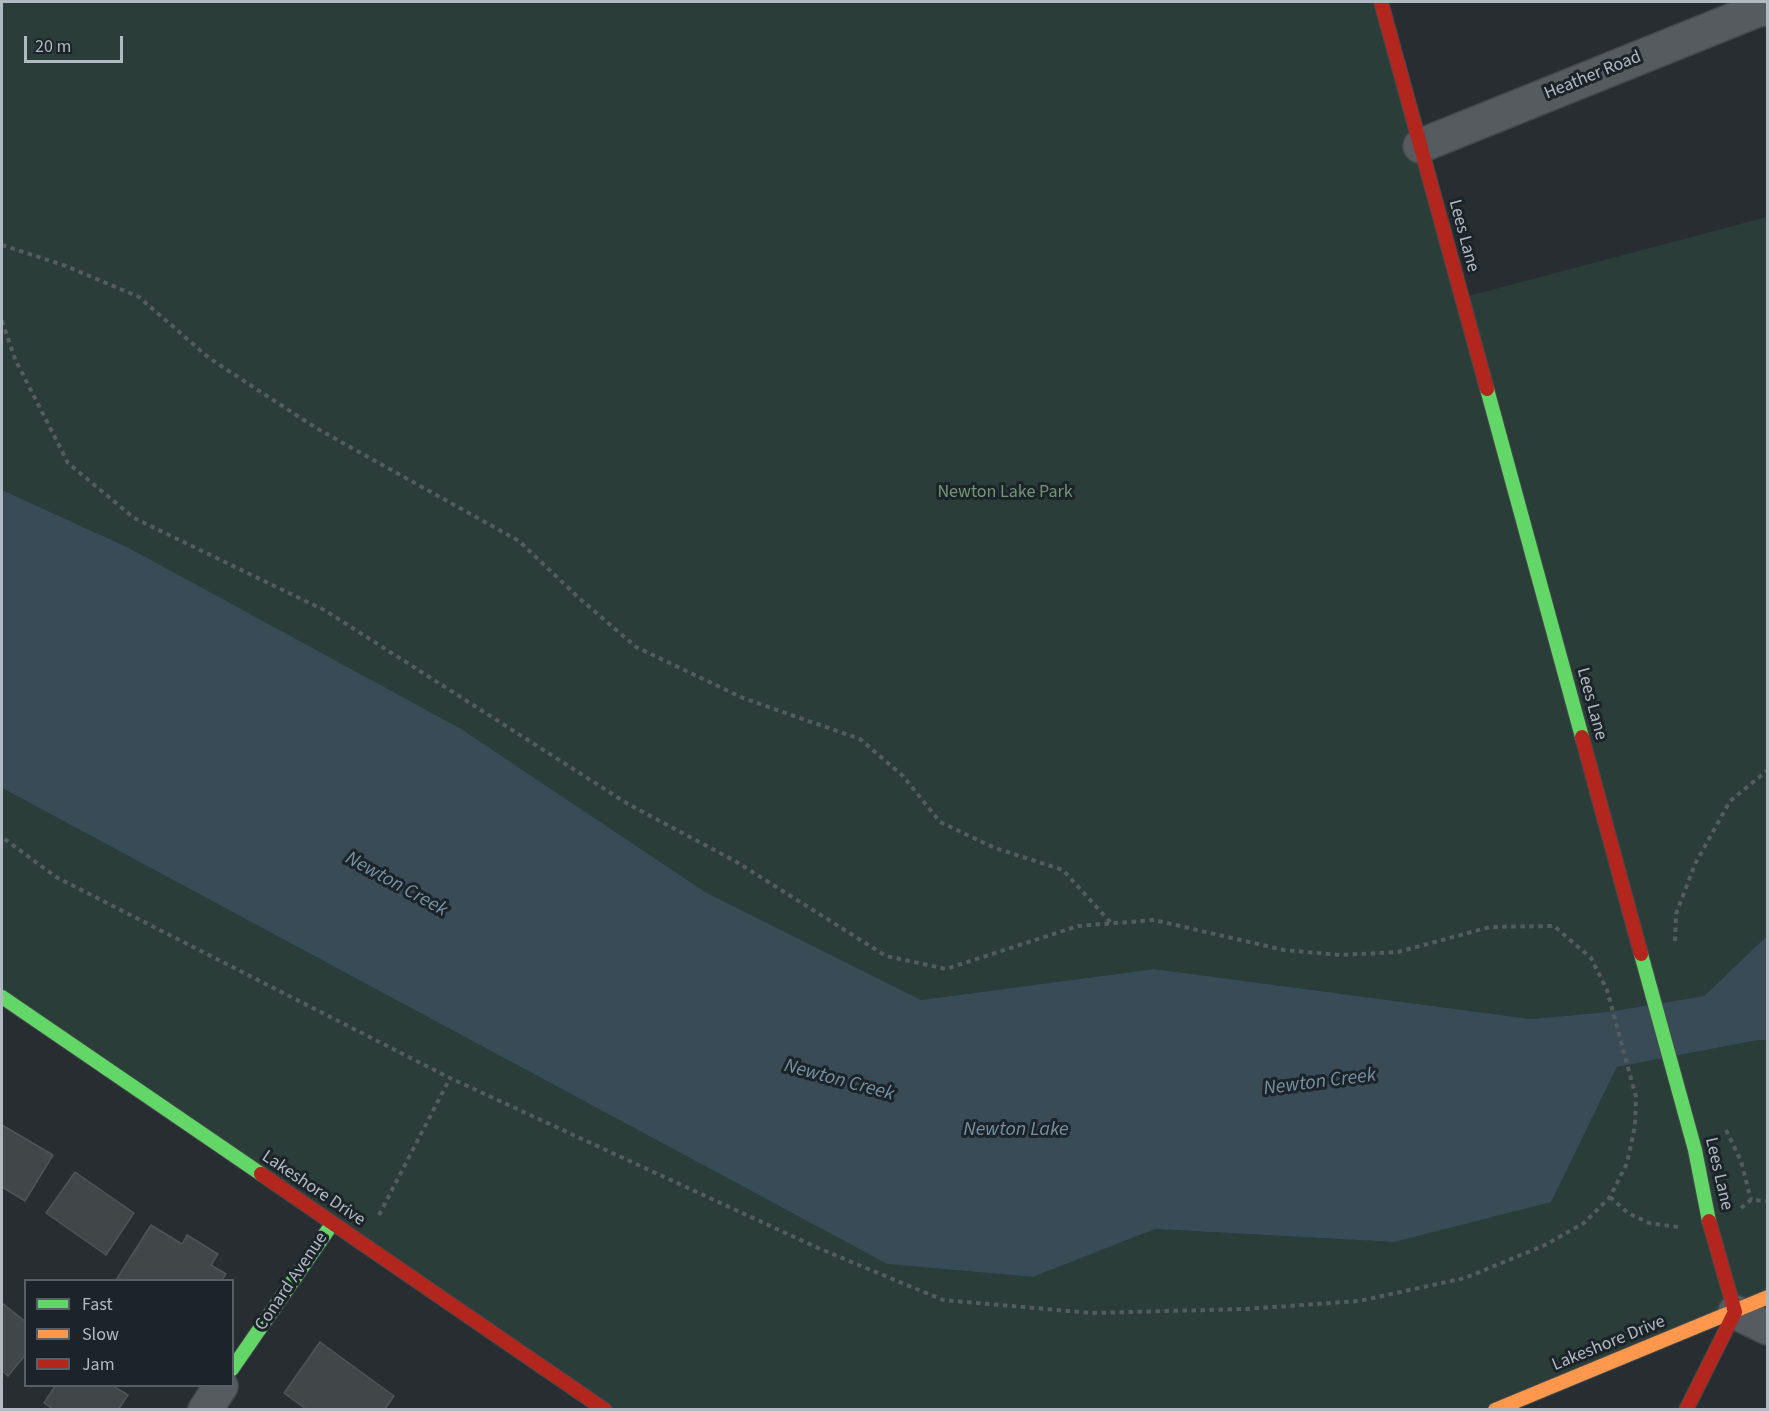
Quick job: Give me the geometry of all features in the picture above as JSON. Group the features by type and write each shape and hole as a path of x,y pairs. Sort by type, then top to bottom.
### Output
{"street":[{"name":"Lees Lane","path":"1381,2 1695,1150 1709,1220 1735,1312"},
{"name":"Heather Road","path":"1420,146 1759,7"},
{"name":"Lakeshore Drive","path":"2,997 605,1410"},
{"name":"Conard Avenue","path":"234,1366 332,1224"},
{"name":"Lakeshore Drive","path":"1496,1410 1767,1297"},
{"path":"1686,1410 1735,1312 1767,1328"},
{"path":"205,1410 220,1387"}],"path":[{"path":"2,245 66,266 139,297 209,358 316,428 519,541 579,598 636,646 743,698 860,739 903,776 940,822 995,848 1063,870 1111,923"},
{"path":"2,321 15,359 68,463 134,518 326,610 628,804 735,861 885,956 946,969 1078,926 1154,920 1284,950 1340,955 1398,952 1490,927 1554,926 1591,958 1607,990 1636,1097 1635,1126 1627,1163 1610,1197 1584,1223 1543,1246 1465,1278 1359,1301 1245,1309 1092,1313 943,1300 818,1248 450,1078 56,878 2,837"},
{"path":"1674,943 1676,914 1695,864 1730,801 1767,770"},
{"path":"363,1245 450,1078"},
{"path":"1724,1124 1741,1161 1751,1200"},
{"path":"1610,1197 1628,1213 1649,1223 1686,1227"},
{"path":"1737,1211 1751,1200 1767,1201"}],"green space":[{"name":"Newton Lake Park","path":"2,2 1381,2 1461,298 1767,217 1767,936 1704,996 1607,1012 1531,1019 1154,969 921,1000 705,892 127,547 2,490"},
{"path":"2,788 887,1264 1033,1277 1155,1229 1394,1242 1551,1201 1617,1067 1767,1040 1767,1297 1495,1409 605,1409 2,997"}],"water":[{"name":"Newton Lake","path":"2,490 127,547 461,729 705,892 921,1000 1154,969 1531,1019 1607,1012 1704,996 1767,936 1767,1040 1617,1067 1551,1202 1394,1242 1155,1229 1033,1277 887,1264 2,788"}],"building":[{"path":"2,1125 53,1155 25,1201 2,1187"},
{"path":"75,1172 134,1213 106,1255 46,1213"},
{"path":"151,1225 182,1244 187,1235 218,1254 211,1265 226,1274 223,1279 117,1279"},
{"path":"2,1303 24,1320 24,1356 8,1376 2,1371"},
{"path":"320,1342 394,1396 384,1410 307,1410 284,1393"},
{"path":"54,1387 115,1387 128,1395 118,1410 54,1410 44,1403"}],"traffic: fast":[{"path":"1487,389 1582,737"},
{"path":"1641,954 1695,1150 1709,1221"},
{"path":"2,997 261,1174"},
{"path":"234,1366 332,1224"}],"traffic: slow":[{"path":"1495,1410 1768,1297"}],"traffic: jam":[{"path":"1381,2 1487,389"},
{"path":"1582,737 1641,954"},
{"path":"261,1174 605,1410"},
{"path":"1686,1410 1735,1312 1709,1221"}],"water label":[{"name":"Newton Creek","path":"396,885"},
{"name":"Newton Creek","path":"839,1081"},
{"name":"Newton Creek","path":"1320,1083"}]}
